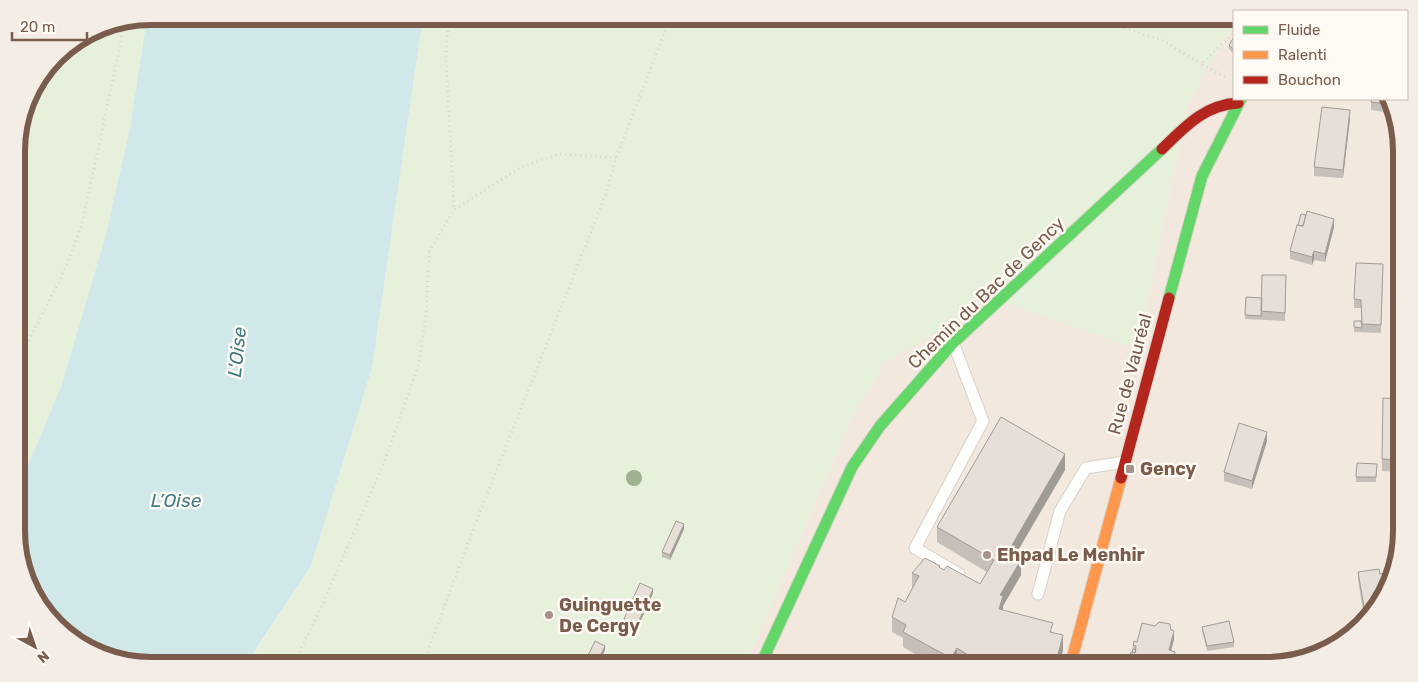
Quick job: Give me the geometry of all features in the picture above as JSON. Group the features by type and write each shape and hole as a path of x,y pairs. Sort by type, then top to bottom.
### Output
{"street":[{"name":"Chemin du Bac de Gency","path":"764,657 852,467 880,426 953,343 1194,119 1223,104 1239,101"},
{"name":"Rue de Vauréal","path":"1072,657 1202,176 1239,101"}],"lane":[{"path":"953,343 983,421 915,548 973,582"},
{"path":"1038,594 1060,511 1086,468 1124,462"}],"path":[{"path":"448,25 446,55 454,210"},
{"path":"425,657 478,517 606,194 616,158 668,25"},
{"path":"1114,25 1162,40 1228,78"},
{"path":"25,348 61,278 82,225 121,42 122,29"},
{"path":"1201,64 1233,34"},
{"path":"297,657 324,601 383,465 418,366 426,316 429,252 454,210 521,167 560,154 616,158"}],"shaded area":[{"path":"1233,25 1233,100 1382,100 1389,119 1393,151 1393,531 1391,555 1386,571 1380,587 1362,614 1337,636 1323,644 1291,655 1275,657 749,657 851,420 883,364 991,297 1138,348 1188,103"}],"green space":[{"path":"146,25 130,128 106,234 61,387 25,471 25,143 29,119 38,95 51,74 74,51 88,42 111,32 127,27"},
{"path":"422,25 1233,25 1188,103 1138,349 991,298 883,364 851,420 749,657 252,657 311,566 372,368"}],"water":[{"name":"L’Oise","path":"146,25 422,25 372,368 311,566 251,657 135,656 119,653 95,644 68,626 56,614 42,594 29,563 25,531 25,471 61,387 106,234 130,128"}],"building":[{"path":"1233,39 1233,49 1229,45"},
{"path":"1372,100 1382,100 1383,103 1371,102"},
{"path":"1322,107 1350,110 1343,170 1314,167"},
{"path":"1307,211 1334,219 1325,254 1314,251 1312,257 1290,251 1297,225 1303,226"},
{"path":"1301,214 1306,215 1303,226 1298,225"},
{"path":"1356,263 1383,264 1381,325 1362,324 1361,300 1354,299"},
{"path":"1262,275 1286,275 1285,313 1261,311"},
{"path":"1246,297 1262,298 1261,316 1245,315"},
{"path":"1354,321 1361,321 1362,328 1354,327"},
{"path":"1383,398 1393,399 1393,460 1382,459"},
{"name":"Ehpad Le Menhir","path":"1001,417 1065,454 1008,552 1021,560 1000,595 1003,596 999,609 1053,623 1050,632 1063,635 1057,657 989,657 983,655 982,657 967,657 968,655 957,648 952,657 949,657 903,632 906,625 892,617 898,598 905,602 919,576 912,573 925,558 944,570 947,566 980,584 994,560 937,527"},
{"path":"1239,423 1267,432 1252,481 1224,472"},
{"path":"1357,463 1377,464 1376,477 1356,477"},
{"path":"676,521 684,524 670,555 662,552"},
{"path":"1379,569 1380,574 1385,574 1380,587 1365,611 1358,572"},
{"path":"640,583 653,589 637,625 624,619"},
{"path":"1229,621 1234,642 1207,646 1202,627"},
{"path":"1159,622 1170,624 1171,630 1174,631 1169,650 1175,652 1174,657 1130,656 1131,652 1135,653 1136,646 1133,645 1134,641 1137,642 1142,623 1155,626"},
{"path":"595,641 605,646 600,657 587,657"}],"traffic: fast":[{"path":"1169,298 1202,176 1240,100"},
{"path":"764,657 852,467 880,426 953,343 1162,149"}],"traffic: slow":[{"path":"1072,657 1121,478"}],"traffic: jam":[{"path":"1162,149 1196,118 1215,108 1238,103"},
{"path":"1121,478 1169,298"}],"place":[{"name":"Gency","path":"1130,469"},
{"name":"Ehpad Le Menhir","path":"987,555"},
{"name":"Guinguette De Cergy","path":"549,615"}],"water label":[{"name":"L'Oise","path":"237,352"}]}
